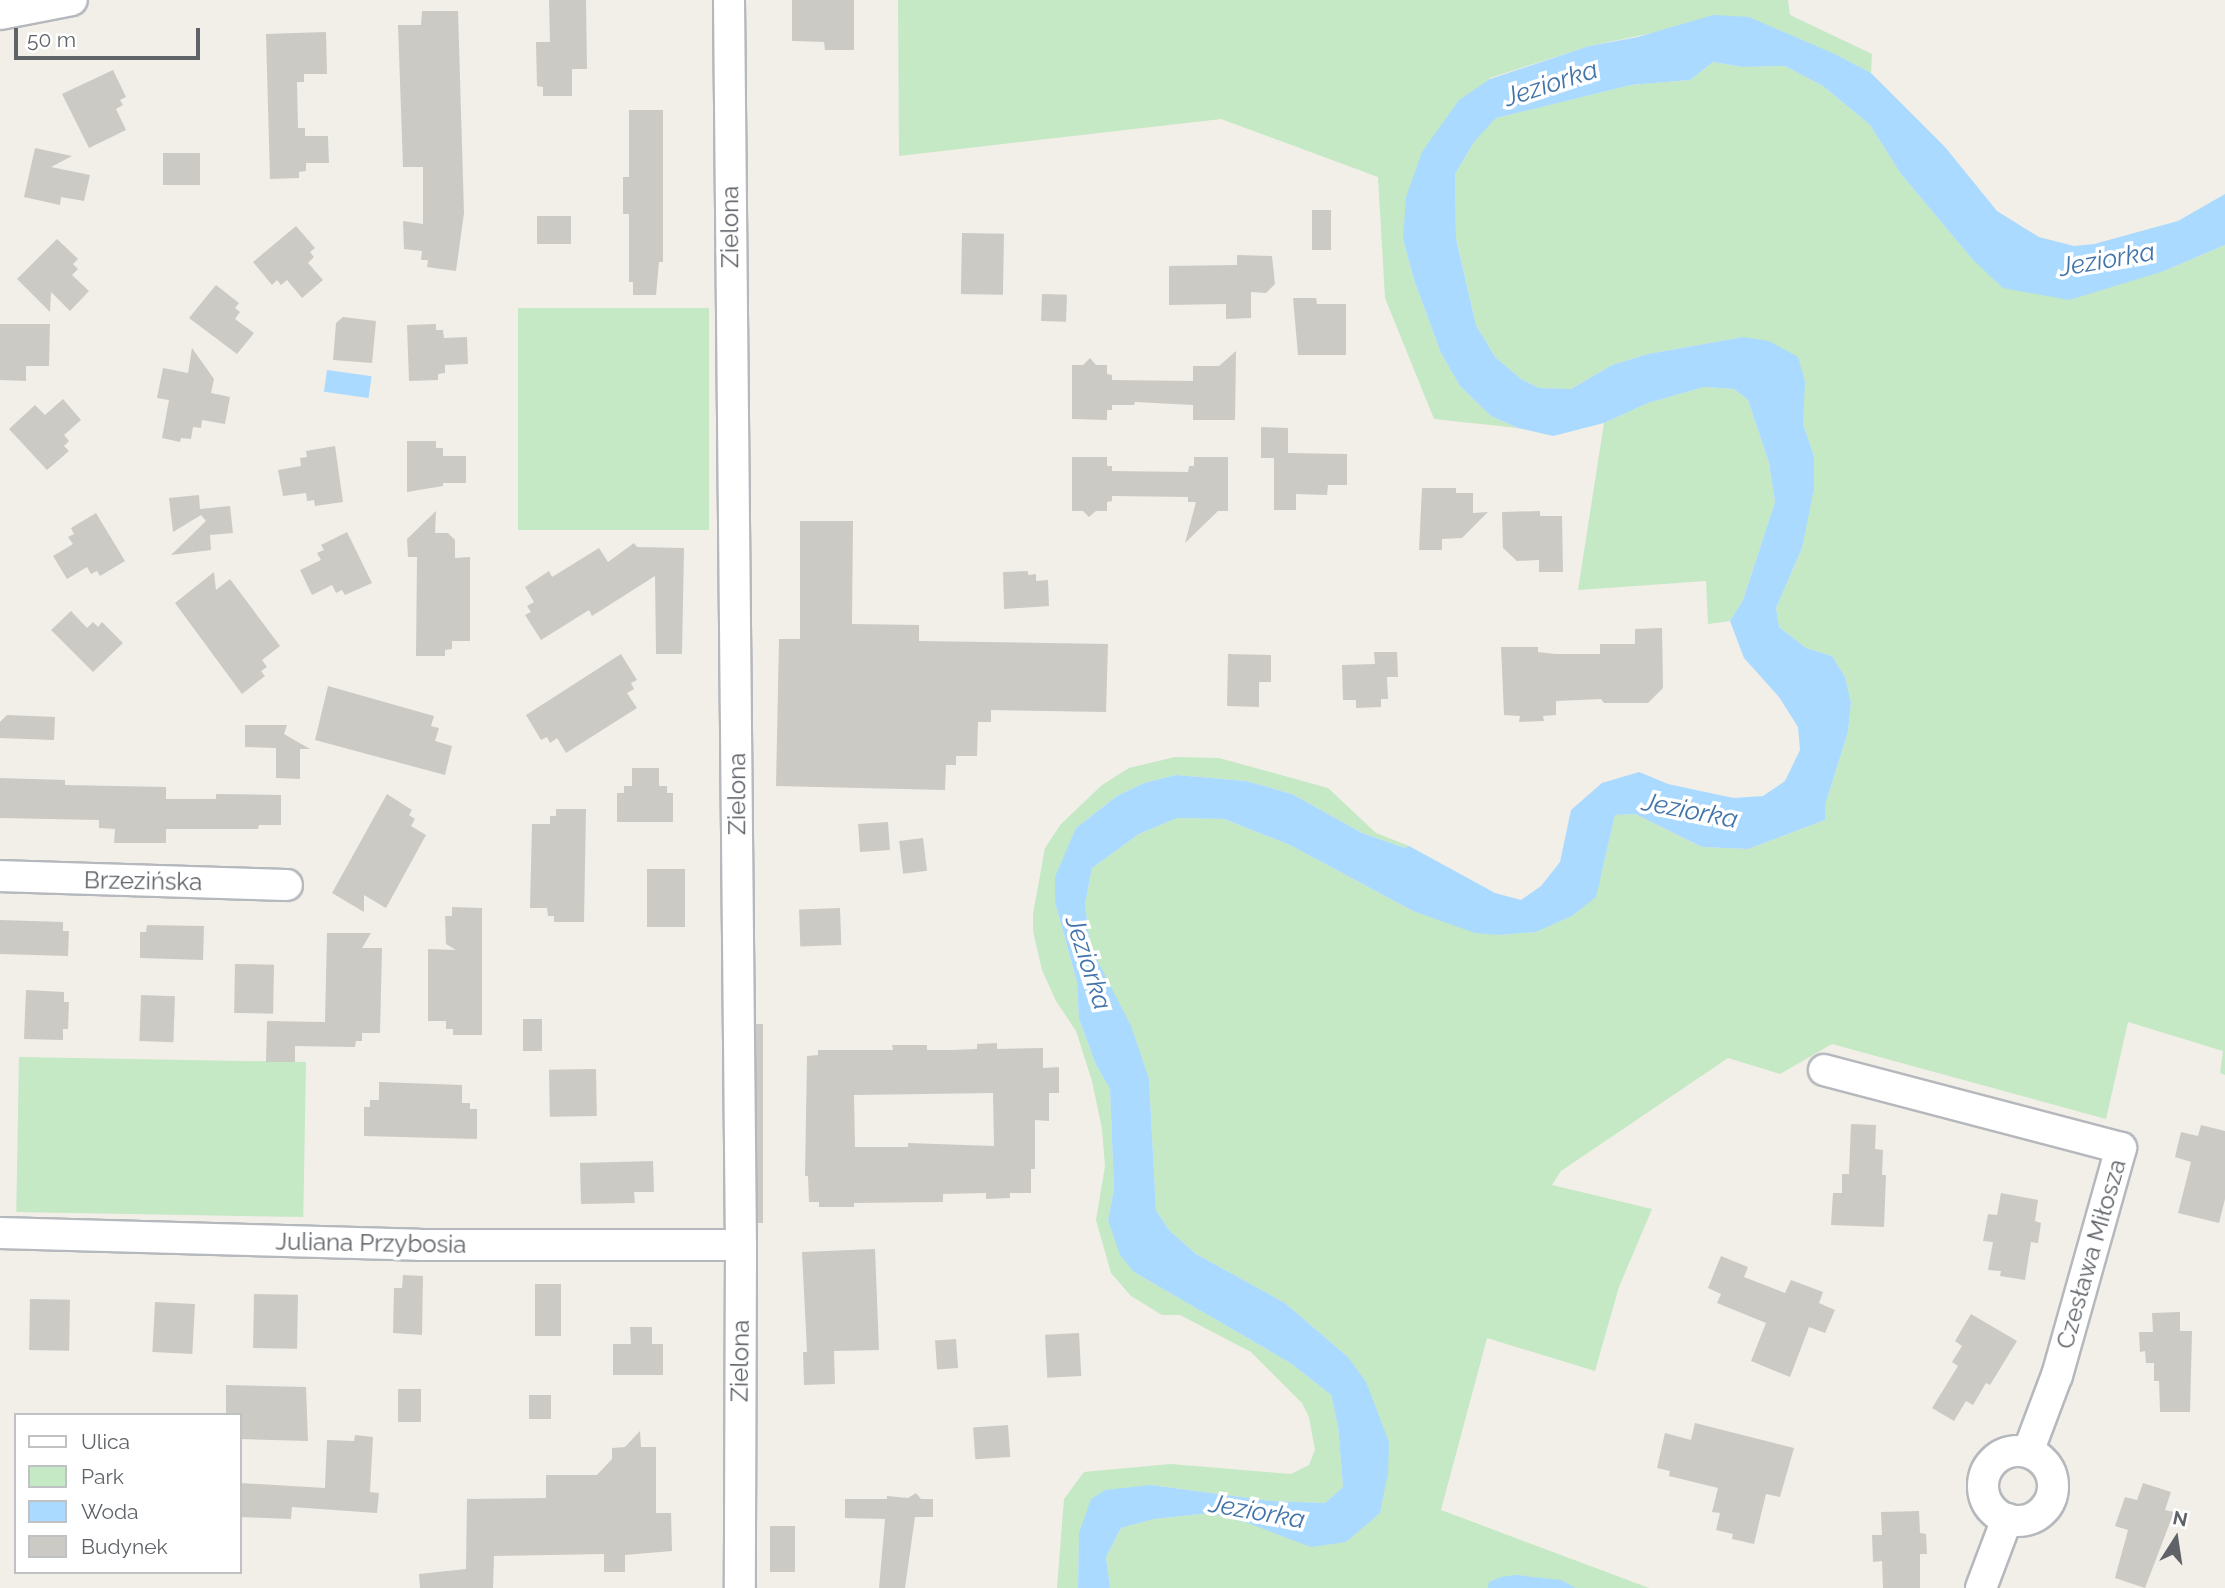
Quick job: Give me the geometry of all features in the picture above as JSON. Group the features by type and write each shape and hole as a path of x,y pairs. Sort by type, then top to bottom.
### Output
{"street":[{"path":"0,14 72,0"},
{"name":"Zielona","path":"729,0 741,1247 740,1588"},
{"name":"Brzezińska","path":"0,876 286,885"},
{"name":"Czesława Miłosza","path":"1824,1070 2121,1148 2057,1375 2028,1452"},
{"name":"Juliana Przybosia","path":"0,1233 419,1245 741,1247"},
{"path":"2028,1452 2038,1457 2051,1475 2051,1496 2039,1514 2018,1521 2007,1519 1988,1505 1983,1493 1983,1477 1994,1460 2004,1454 2028,1452"},
{"path":"1981,1588 2007,1519"}],"green space":[{"path":"898,0 1788,0 1790,15 1872,54 1871,73 1837,55 1672,29 1589,46 1490,78 1403,239 1414,280 1441,353 1460,386 1491,416 1518,428 1434,419 1385,298 1378,177 1221,119 899,156"},
{"path":"1713,62 1743,67 1785,66 1823,86 1870,125 1901,174 1973,260 2164,271 2225,245 2225,1075 2220,1073 2223,1051 2128,1022 2106,1119 1832,1044 1780,1074 1728,1058 1561,1171 1552,1185 1652,1209 1619,1287 1595,1371 1487,1338 1441,1510 1649,1588 1110,1588 1106,1557 1121,1528 1154,1519 1210,1513 1346,1542 1348,1357 1285,1303 1196,1254 1169,1230 1156,1210 1149,1079 1090,946 1085,904 1092,868 1139,834 1177,818 1224,819 1290,845 1413,911 1500,935 1536,932 1572,916 1601,875 1615,815 1635,814 1702,847 1748,849 1825,820 1826,802 1848,732 1851,702 1845,677 1832,656 1806,648 1779,627 1776,608 1802,548 1814,456 1803,424 1802,406 1743,337 1648,354 1612,365 1571,389 1539,388 1521,379 1495,357 1476,325 1456,237 1455,174 1474,142 1495,118 1631,85 1690,80"},
{"path":"518,308 709,308 709,530 518,530"},
{"path":"1704,387 1734,389 1748,400 1769,463 1775,502 1743,600 1730,621 1708,624 1706,581 1578,590 1604,423 1648,403"},
{"path":"1175,757 1219,758 1328,788 1376,833 1409,846 1405,848 1362,833 1292,794 1246,781 1176,775 1144,783 1117,796 1076,828 1055,902 1077,982 1079,1019 1096,1065 1110,1089 1114,1189 1108,1220 1134,1272 1292,1364 1331,1395 1338,1425 1343,1487 1325,1503 1271,1501 1151,1485 1079,1533 1078,1588 1057,1588 1064,1499 1084,1472 1171,1464 1291,1474 1309,1465 1315,1450 1309,1417 1302,1403 1251,1352 1180,1315 1162,1315 1131,1296 1111,1273 1096,1220 1105,1166 1102,1129 1092,1081 1076,1031 1056,1001 1042,970 1033,931 1033,914 1045,848 1061,824 1102,785 1129,768"},
{"path":"19,1057 306,1062 303,1217 16,1212"}],"water":[{"name":"Jeziorka","path":"1713,15 1749,17 1837,55 1871,73 1945,147 1997,211 2039,237 2074,246 2094,244 2178,221 2225,194 2225,245 2164,271 2069,300 2003,288 1973,260 1901,174 1870,125 1823,86 1785,66 1743,67 1713,62 1690,80 1631,85 1496,118 1474,142 1455,174 1456,238 1476,325 1495,357 1521,379 1539,388 1571,389 1612,365 1648,354 1743,337 1769,341 1798,357 1805,381 1803,424 1814,456 1814,488 1802,548 1776,608 1779,627 1806,648 1832,656 1845,677 1851,702 1848,732 1826,802 1825,820 1748,849 1702,847 1635,814 1615,815 1596,897 1572,916 1536,932 1500,935 1475,933 1413,911 1290,845 1224,819 1177,818 1139,834 1092,868 1085,904 1090,946 1131,1026 1149,1079 1156,1210 1169,1230 1196,1254 1285,1303 1348,1357 1366,1382 1389,1442 1388,1473 1380,1513 1346,1542 1311,1547 1248,1523 1210,1513 1154,1519 1121,1528 1106,1557 1110,1588 1078,1588 1079,1533 1091,1499 1105,1490 1151,1485 1271,1501 1325,1503 1343,1487 1338,1426 1331,1395 1292,1364 1134,1272 1120,1255 1108,1220 1114,1189 1110,1089 1096,1065 1079,1019 1077,982 1055,902 1055,877 1076,828 1117,796 1144,783 1176,775 1246,781 1292,794 1362,833 1405,848 1409,846 1495,893 1521,900 1541,886 1560,862 1571,810 1602,783 1639,772 1668,784 1734,798 1763,796 1785,781 1800,750 1798,727 1779,697 1744,658 1730,621 1743,600 1775,502 1769,463 1748,400 1734,389 1704,387 1648,403 1604,423 1553,436 1518,428 1491,416 1460,386 1441,353 1414,280 1403,239 1406,197 1422,152 1459,100 1490,79 1589,46 1638,37"},
{"path":"327,370 372,376 369,398 324,392"},
{"path":"1516,1575 1561,1580 1576,1588 1488,1588 1489,1582"}],"building":[{"path":"549,0 586,0 587,69 572,69 572,96 543,96 543,87 537,86 536,42 550,42"},
{"path":"792,0 854,0 854,50 825,50 824,42 792,41"},
{"path":"422,11 458,11 464,213 456,271 427,267 428,260 421,260 422,251 404,249 403,221 423,224 423,167 403,167 398,25 421,25"},
{"path":"326,32 327,74 304,74 304,82 297,82 298,128 305,128 305,136 328,136 329,163 306,163 306,171 299,172 299,178 270,179 266,34"},
{"path":"113,70 126,97 120,100 123,105 116,109 126,130 89,148 62,94"},
{"path":"629,110 663,110 663,262 659,262 656,295 633,295 633,282 629,282 629,214 623,214 623,177 629,177"},
{"path":"35,148 72,156 51,167 90,175 84,201 61,197 60,205 24,197"},
{"path":"163,153 200,153 200,185 163,185"},
{"path":"1312,210 1331,210 1331,250 1312,250"},
{"path":"537,216 571,216 571,244 537,244"},
{"path":"296,226 315,248 310,252 314,257 308,263 323,280 302,298 287,280 281,285 277,280 272,285 253,262"},
{"path":"962,233 1004,234 1003,295 961,294"},
{"path":"57,239 78,259 73,264 78,269 72,275 89,291 70,311 51,292 50,312 17,279"},
{"path":"1237,255 1272,256 1275,284 1266,293 1251,292 1251,318 1226,319 1226,304 1169,305 1169,266 1237,265"},
{"path":"216,285 239,303 235,308 240,312 235,319 254,333 237,354 189,318"},
{"path":"1042,294 1067,295 1066,322 1041,321"},
{"path":"1293,298 1316,298 1317,304 1346,304 1346,355 1298,355"},
{"path":"343,317 376,321 372,363 333,360 336,323"},
{"path":"0,324 50,324 49,366 26,366 26,381 0,380"},
{"path":"436,324 436,330 443,330 444,338 467,337 468,364 445,365 445,373 438,374 438,380 409,381 407,325"},
{"path":"192,348 214,379 211,393 230,397 225,424 202,420 201,428 193,427 191,439 181,438 180,442 162,438 169,400 157,398 163,368 188,373"},
{"path":"1236,351 1235,420 1193,420 1193,405 1135,402 1134,405 1112,405 1112,410 1107,410 1107,420 1072,419 1072,365 1083,365 1090,358 1096,365 1107,365 1107,374 1112,375 1112,380 1193,381 1193,366 1219,366"},
{"path":"63,399 81,420 64,435 69,441 64,446 69,451 47,470 9,429 35,405 45,415"},
{"path":"1261,427 1288,428 1288,453 1347,454 1347,485 1328,485 1327,495 1296,494 1296,510 1274,510 1274,458 1261,458"},
{"path":"407,441 436,441 436,448 443,448 443,456 466,456 466,483 443,483 443,486 407,492"},
{"path":"335,446 343,502 315,506 314,500 307,501 306,493 283,496 278,470 301,466 300,458 307,457 306,451"},
{"path":"1072,457 1107,457 1107,466 1112,466 1112,471 1188,472 1189,466 1194,466 1194,457 1228,457 1228,511 1218,511 1185,543 1196,502 1188,502 1188,497 1112,496 1112,501 1107,502 1107,511 1096,511 1089,517 1083,511 1072,511"},
{"path":"1422,488 1456,488 1456,493 1473,493 1473,513 1488,512 1462,538 1442,539 1442,550 1419,550"},
{"path":"199,495 200,509 230,506 233,533 210,535 211,550 171,555 206,521 201,515 173,532 169,498"},
{"path":"436,511 435,533 448,533 455,540 455,558 470,557 470,641 452,641 452,649 445,650 445,656 416,656 417,557 408,557 407,539"},
{"path":"1540,511 1540,516 1562,516 1563,572 1539,572 1539,560 1517,561 1503,548 1502,512"},
{"path":"96,513 125,561 100,576 97,571 91,574 87,567 67,579 53,556 73,544 68,537 74,534 71,528"},
{"path":"800,521 853,521 852,624 919,625 919,641 1108,644 1106,712 991,710 991,722 978,722 977,756 956,756 956,765 946,765 945,790 776,786 779,639 800,639"},
{"path":"347,532 372,583 345,595 342,590 336,593 332,585 312,595 300,570 321,560 317,553 324,550 321,545"},
{"path":"634,543 637,547 684,548 682,654 656,654 655,576 592,616 589,610 541,640 525,615 531,612 527,606 534,602 525,587 549,571 552,577 599,548 608,562"},
{"path":"1028,571 1028,575 1036,574 1036,581 1048,580 1049,606 1004,609 1003,572"},
{"path":"214,572 216,590 230,579 280,646 262,660 267,667 261,671 265,676 242,694 175,603"},
{"path":"71,611 87,628 93,622 98,627 102,622 123,643 93,672 51,630"},
{"path":"1662,628 1663,688 1648,703 1604,703 1601,699 1556,701 1556,715 1543,716 1544,721 1519,722 1520,716 1504,715 1501,647 1538,647 1538,652 1555,654 1600,654 1600,644 1635,644 1635,629"},
{"path":"1374,652 1397,652 1398,677 1387,677 1388,699 1381,699 1381,707 1356,708 1356,700 1343,700 1342,665 1375,664"},
{"path":"621,654 637,680 631,683 634,689 627,693 637,708 566,753 557,738 550,743 547,737 541,740 526,715"},
{"path":"1228,654 1271,655 1271,682 1259,682 1259,707 1227,706"},
{"path":"328,686 434,716 431,726 439,728 435,741 452,746 445,775 315,740"},
{"path":"7,715 55,717 54,740 0,738 0,722"},
{"path":"245,725 287,725 284,734 310,749 300,749 300,779 276,778 276,748 245,747"},
{"path":"632,768 659,768 659,786 667,786 667,793 673,793 673,822 617,822 617,793 624,793 624,786 632,786"},
{"path":"0,778 65,780 65,785 166,787 166,799 216,799 216,794 281,795 281,825 259,825 258,829 166,829 166,843 114,843 115,829 99,828 99,820 0,818"},
{"path":"387,794 412,810 409,815 415,819 411,826 426,835 386,908 364,895 364,912 332,893"},
{"path":"556,809 586,809 584,922 554,922 554,916 548,916 547,908 530,908 532,824 550,824 550,816 556,816"},
{"path":"888,822 890,850 860,852 858,824"},
{"path":"923,838 927,871 903,874 899,841"},
{"path":"647,869 685,869 685,927 647,927"},
{"path":"452,907 482,908 482,1035 453,1035 453,1029 446,1029 446,1021 428,1021 428,949 456,950 446,944 445,916 452,916"},
{"path":"840,908 841,945 800,946 799,909"},
{"path":"0,920 63,922 63,931 69,931 68,956 0,954"},
{"path":"147,925 204,926 203,960 140,958 140,932 146,932"},
{"path":"327,933 371,933 362,948 382,948 380,1033 362,1033 362,1041 356,1041 355,1047 295,1046 295,1062 266,1062 267,1021 325,1022"},
{"path":"235,964 274,965 273,1014 234,1013"},
{"path":"26,990 64,992 64,1002 69,1002 68,1029 63,1029 63,1040 24,1039"},
{"path":"141,995 175,996 173,1042 139,1041"},
{"path":"523,1019 542,1019 542,1051 523,1051"},
{"path":"756,1024 763,1024 763,1223 756,1223"},
{"path":"997,1043 997,1049 1043,1048 1043,1068 1059,1067 1059,1093 1049,1093 1049,1121 1035,1120 1035,1169 1031,1169 1031,1193 1010,1193 1010,1198 986,1199 986,1193 943,1194 943,1202 854,1203 854,1207 819,1207 819,1202 809,1202 808,1176 805,1176 807,1056 818,1055 818,1050 893,1050 892,1045 927,1045 927,1050 952,1050 977,1049 977,1044","holes":["993,1093 994,1146 908,1143 908,1147 855,1147 854,1095"]},
{"path":"596,1069 597,1116 550,1117 549,1070"},
{"path":"379,1082 462,1085 462,1103 470,1103 470,1109 477,1109 477,1139 364,1136 364,1107 370,1107 370,1100 379,1100"},
{"path":"1851,1124 1876,1125 1875,1149 1883,1150 1882,1175 1886,1175 1884,1227 1831,1225 1833,1193 1842,1193 1842,1174 1849,1174"},
{"path":"2201,1125 2225,1131 2225,1199 2219,1223 2178,1213 2191,1162 2175,1157 2181,1132 2198,1136"},
{"path":"653,1161 654,1192 634,1192 635,1203 581,1204 580,1163"},
{"path":"2001,1193 2038,1200 2035,1221 2041,1223 2038,1243 2031,1242 2025,1280 2000,1276 2001,1271 1988,1270 1993,1242 1983,1241 1988,1214 1997,1215"},
{"path":"875,1249 879,1350 834,1351 835,1384 804,1385 803,1352 807,1352 802,1252"},
{"path":"1721,1256 1748,1267 1744,1277 1785,1293 1791,1280 1823,1292 1819,1303 1835,1310 1825,1333 1809,1327 1790,1377 1751,1361 1766,1323 1717,1303 1721,1294 1708,1288"},
{"path":"403,1275 423,1276 422,1335 393,1333 394,1288 402,1288"},
{"path":"535,1284 561,1284 561,1336 535,1336"},
{"path":"254,1294 298,1295 297,1349 253,1348"},
{"path":"30,1299 70,1300 69,1351 29,1350"},
{"path":"155,1302 195,1304 192,1354 152,1352"},
{"path":"2180,1312 2180,1331 2192,1331 2190,1412 2160,1412 2159,1381 2154,1381 2154,1363 2146,1363 2145,1351 2140,1352 2139,1332 2153,1332 2152,1313"},
{"path":"1971,1314 2017,1341 1990,1385 1986,1383 1973,1405 1966,1401 1954,1421 1932,1408 1958,1366 1952,1362 1962,1346 1955,1341"},
{"path":"630,1327 652,1327 652,1344 663,1344 663,1375 613,1375 613,1344 631,1344"},
{"path":"1079,1333 1081,1376 1047,1378 1045,1335"},
{"path":"956,1339 958,1368 937,1369 935,1340"},
{"path":"226,1385 306,1387 308,1441 242,1439 242,1413 226,1413"},
{"path":"398,1389 421,1389 421,1422 398,1422"},
{"path":"529,1395 551,1395 551,1419 529,1419"},
{"path":"1695,1423 1794,1448 1780,1497 1766,1494 1754,1544 1732,1539 1733,1534 1716,1530 1720,1513 1712,1512 1718,1488 1669,1476 1670,1471 1657,1468 1665,1433 1691,1440"},
{"path":"1008,1425 1010,1457 975,1459 973,1427"},
{"path":"640,1431 641,1447 656,1447 656,1513 671,1513 672,1551 625,1555 625,1572 604,1572 604,1554 494,1556 493,1588 420,1588 419,1574 466,1569 467,1499 546,1498 546,1475 597,1475 612,1459 612,1448 625,1447"},
{"path":"355,1435 373,1437 370,1492 379,1493 377,1513 292,1507 291,1519 242,1517 242,1483 325,1488 327,1440 354,1441"},
{"path":"2143,1483 2171,1492 2165,1510 2174,1512 2145,1588 2115,1578 2128,1530 2115,1526 2125,1497 2137,1500"},
{"path":"916,1493 921,1499 933,1499 933,1517 915,1517 905,1588 879,1588 885,1519 845,1518 845,1499 887,1499 887,1496 908,1498"},
{"path":"1919,1511 1920,1533 1926,1534 1927,1554 1920,1554 1920,1588 1883,1588 1882,1561 1873,1562 1872,1535 1882,1535 1881,1512"},
{"path":"770,1526 795,1526 795,1572 770,1572"}]}
